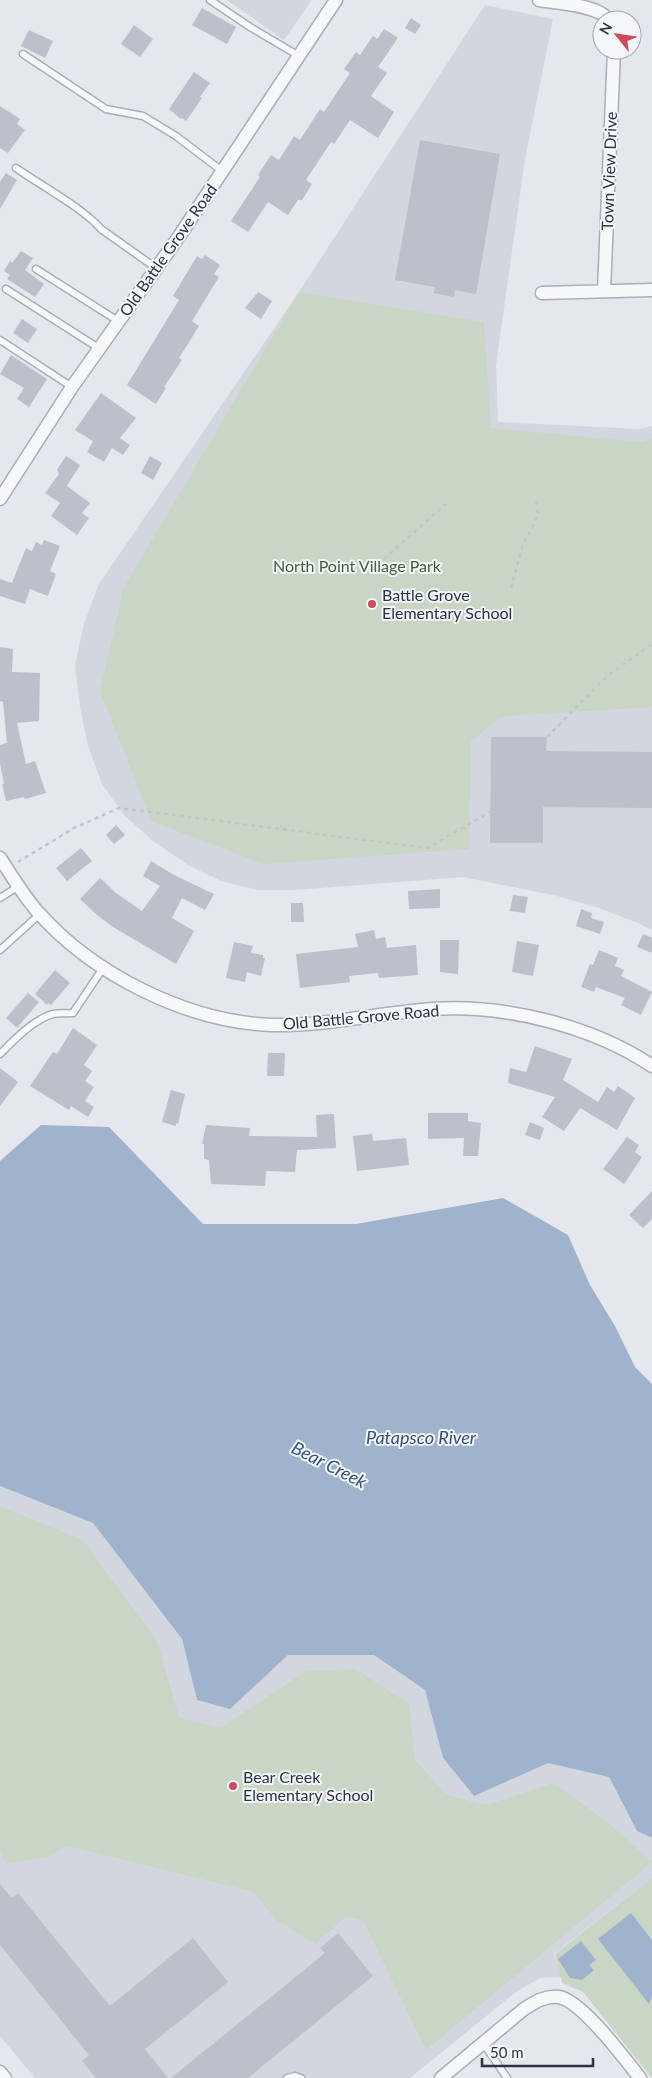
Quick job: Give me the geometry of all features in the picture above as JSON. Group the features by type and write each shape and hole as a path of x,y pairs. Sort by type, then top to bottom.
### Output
{"street":[{"name":"Old Battle Grove Road","path":"0,499 72,387 156,268 336,0"},
{"path":"539,0 594,10"},
{"name":"Town View Drive","path":"604,291 614,60"},
{"path":"542,293 652,290"},
{"name":"Old Battle Grove Road","path":"3,863 40,914 82,953 103,968 180,1006 205,1014 272,1025 433,1009 483,1008 571,1028 612,1045 652,1066"},
{"path":"441,2078 484,2044 524,2008 537,2000 548,1997 560,1997 571,2002 586,2015 616,2047 640,2078"},
{"path":"0,2072 5,2078"}],"lane":[{"path":"210,0 250,27 299,56"},
{"path":"23,54 106,109 143,116 176,136 222,171"},
{"path":"16,168 95,222 101,230 156,268"},
{"path":"36,269 118,322"},
{"path":"6,289 100,348"},
{"path":"0,340 72,387"},
{"path":"0,898 18,886"},
{"path":"0,950 40,914"},
{"path":"0,1054 20,1034 52,1014 72,1013 103,968"},
{"path":"484,2044 507,2078"},
{"path":"286,2078 295,2076 301,2078"}],"path":[{"path":"511,588 522,548 538,515 536,501"},
{"path":"366,575 446,504"},
{"path":"547,737 607,676 652,644"},
{"path":"3,863 119,808 427,848 490,812"}],"shaded area":[{"path":"227,0 312,0 284,40"},
{"name":"North Point Village Park","path":"485,5 553,19 525,159 496,365 498,422 639,429 652,426 652,930 596,907 557,896 463,877 295,890 258,890 221,881 188,865 153,841 124,815 102,784 88,746 80,707 75,666 84,624 99,584 299,292"},
{"name":"Bear Creek Elementary School","path":"0,1486 93,1523 182,1639 197,1700 230,1708 288,1655 374,1655 425,1690 443,1758 474,1796 548,1762 609,1777 637,1831 652,1838 652,1878 554,1954 561,1977 540,1978 516,1992 410,2078 35,2078 0,2036"}],"green space":[{"name":"North Point Village Park","path":"299,292 484,322 491,428 639,442 652,439 652,707 503,716 471,741 469,849 264,864 151,821 100,691 124,587"},
{"path":"0,1506 83,1540 157,1641 179,1718 220,1728 306,1671 356,1669 409,1704 415,1760 447,1795 486,1805 553,1783 605,1820 652,1862 426,2050 363,1920 346,1916 316,1944 276,1920 254,1892 68,1846 47,1857 6,1864 0,1848"},
{"path":"652,1878 652,2078 583,1992 562,1983 555,1954"}],"water":[{"name":"Patapsco River","path":"41,1125 109,1127 203,1224 356,1224 503,1198 568,1235 590,1285 615,1326 635,1367 652,1384 652,1838 637,1831 609,1777 548,1763 474,1796 443,1758 425,1690 374,1655 288,1655 230,1709 197,1700 182,1639 93,1523 0,1486 0,1161"},
{"path":"631,1913 652,1940 652,1996 649,2004 598,1939"},
{"path":"581,1941 596,1960 589,1965 594,1970 582,1980 570,1978 558,1959"}],"building":[{"path":"202,8 236,27 227,44 192,25"},
{"path":"411,18 421,25 415,34 405,28"},
{"path":"134,25 153,39 140,57 121,44"},
{"path":"384,29 398,38 378,67 387,73 371,96 394,112 378,138 350,120 334,144 331,142 306,180 312,184 302,200 298,200 288,215 268,202 248,232 231,221 260,177 258,175 271,155 279,160 294,136 300,140 320,109 324,112 350,73 344,69 356,52 360,55 373,36 377,39"},
{"path":"29,30 53,41 45,58 21,46"},
{"path":"194,72 210,83 186,121 169,109"},
{"path":"0,106 20,119 17,124 25,130 8,153 0,148"},
{"path":"420,140 500,154 476,294 455,290 454,297 433,293 435,287 395,280"},
{"path":"6,173 17,180 0,209 0,182"},
{"path":"21,251 33,258 25,270 44,284 35,297 7,279 10,275 4,271 10,261 12,263"},
{"path":"205,255 220,265 214,274 219,277 192,321 199,326 179,358 182,360 164,387 166,388 156,404 127,385 179,300 173,296 197,256 202,259"},
{"path":"258,292 272,301 261,319 245,308"},
{"path":"22,319 37,329 28,343 13,333"},
{"path":"11,355 47,379 29,407 17,399 24,388 0,374"},
{"path":"101,393 136,418 120,438 130,445 123,455 112,448 104,462 87,452 93,441 75,430"},
{"path":"66,456 80,465 67,486 90,503 82,513 89,518 77,535 51,516 60,503 45,493 59,474 57,470"},
{"path":"150,456 162,463 153,480 141,473"},
{"path":"44,540 60,546 50,571 56,574 48,596 30,589 25,604 0,596 0,579 12,583 26,548 32,551 36,542 42,545"},
{"path":"0,647 13,649 12,672 40,673 39,721 17,723 26,764 35,761 46,793 25,799 24,797 6,801 0,763 0,745 7,743 3,702 0,701"},
{"path":"491,737 547,737 546,751 652,752 652,808 543,807 543,843 490,843"},
{"path":"116,825 125,835 114,844 106,835"},
{"path":"81,848 92,861 67,881 56,868"},
{"path":"151,861 174,875 214,894 205,910 182,898 172,918 194,931 176,964 113,927 80,899 100,878 116,893 142,911 160,886 143,876"},
{"path":"440,889 440,908 409,909 408,891"},
{"path":"513,895 528,897 525,913 510,911"},
{"path":"291,903 303,903 304,922 291,922"},
{"path":"581,909 592,913 591,918 604,922 600,934 576,926"},
{"path":"374,930 376,939 385,937 387,948 416,945 418,975 379,978 378,973 349,976 350,982 300,988 296,954 358,947 355,934"},
{"path":"643,934 652,938 652,953 637,947"},
{"path":"440,940 459,940 458,974 440,972"},
{"path":"517,941 539,945 533,976 512,972"},
{"path":"234,942 253,946 251,953 263,955 263,958 265,958 261,976 247,972 245,982 226,978"},
{"path":"599,950 618,958 615,966 624,970 621,976 652,992 641,1015 621,1005 625,998 596,987 594,992 581,987 590,964 593,965"},
{"path":"55,970 70,983 51,1005 48,1003 47,1005 35,994"},
{"path":"28,993 39,1002 17,1028 6,1018"},
{"path":"73,1028 97,1045 84,1065 92,1071 85,1081 94,1087 85,1101 94,1107 88,1117 71,1106 69,1110 30,1086 53,1052 57,1054"},
{"path":"535,1046 572,1059 563,1080 598,1102 607,1087 614,1092 618,1086 635,1098 617,1130 580,1108 564,1131 542,1117 555,1097 508,1083 510,1068 526,1072"},
{"path":"268,1053 285,1053 284,1076 267,1076"},
{"path":"0,1068 18,1082 0,1106"},
{"path":"171,1090 185,1094 176,1126 162,1122"},
{"path":"428,1113 468,1113 468,1121 481,1123 478,1156 463,1156 464,1138 428,1139"},
{"path":"334,1114 336,1148 297,1150 295,1172 266,1171 265,1186 211,1184 209,1160 204,1159 204,1144 202,1144 206,1125 250,1128 249,1136 317,1137 316,1115"},
{"path":"530,1122 544,1128 540,1140 525,1135"},
{"path":"372,1134 373,1141 406,1138 409,1165 357,1171 353,1136"},
{"path":"627,1137 639,1145 635,1152 642,1157 624,1184 603,1169"},
{"path":"652,1191 652,1219 643,1228 629,1215"},
{"path":"0,1884 12,1898 18,1893 110,2006 193,1938 228,1982 145,2049 168,2078 96,2078 82,2061 89,2055 0,1945"},
{"path":"338,1933 373,1976 248,2078 171,2078 325,1953 320,1948"}],"place":[{"name":"Battle Grove Elementary School","path":"372,604"},
{"name":"Bear Creek Elementary School","path":"233,1786"}],"water label":[{"name":"Bear Creek","path":"329,1465"}]}
